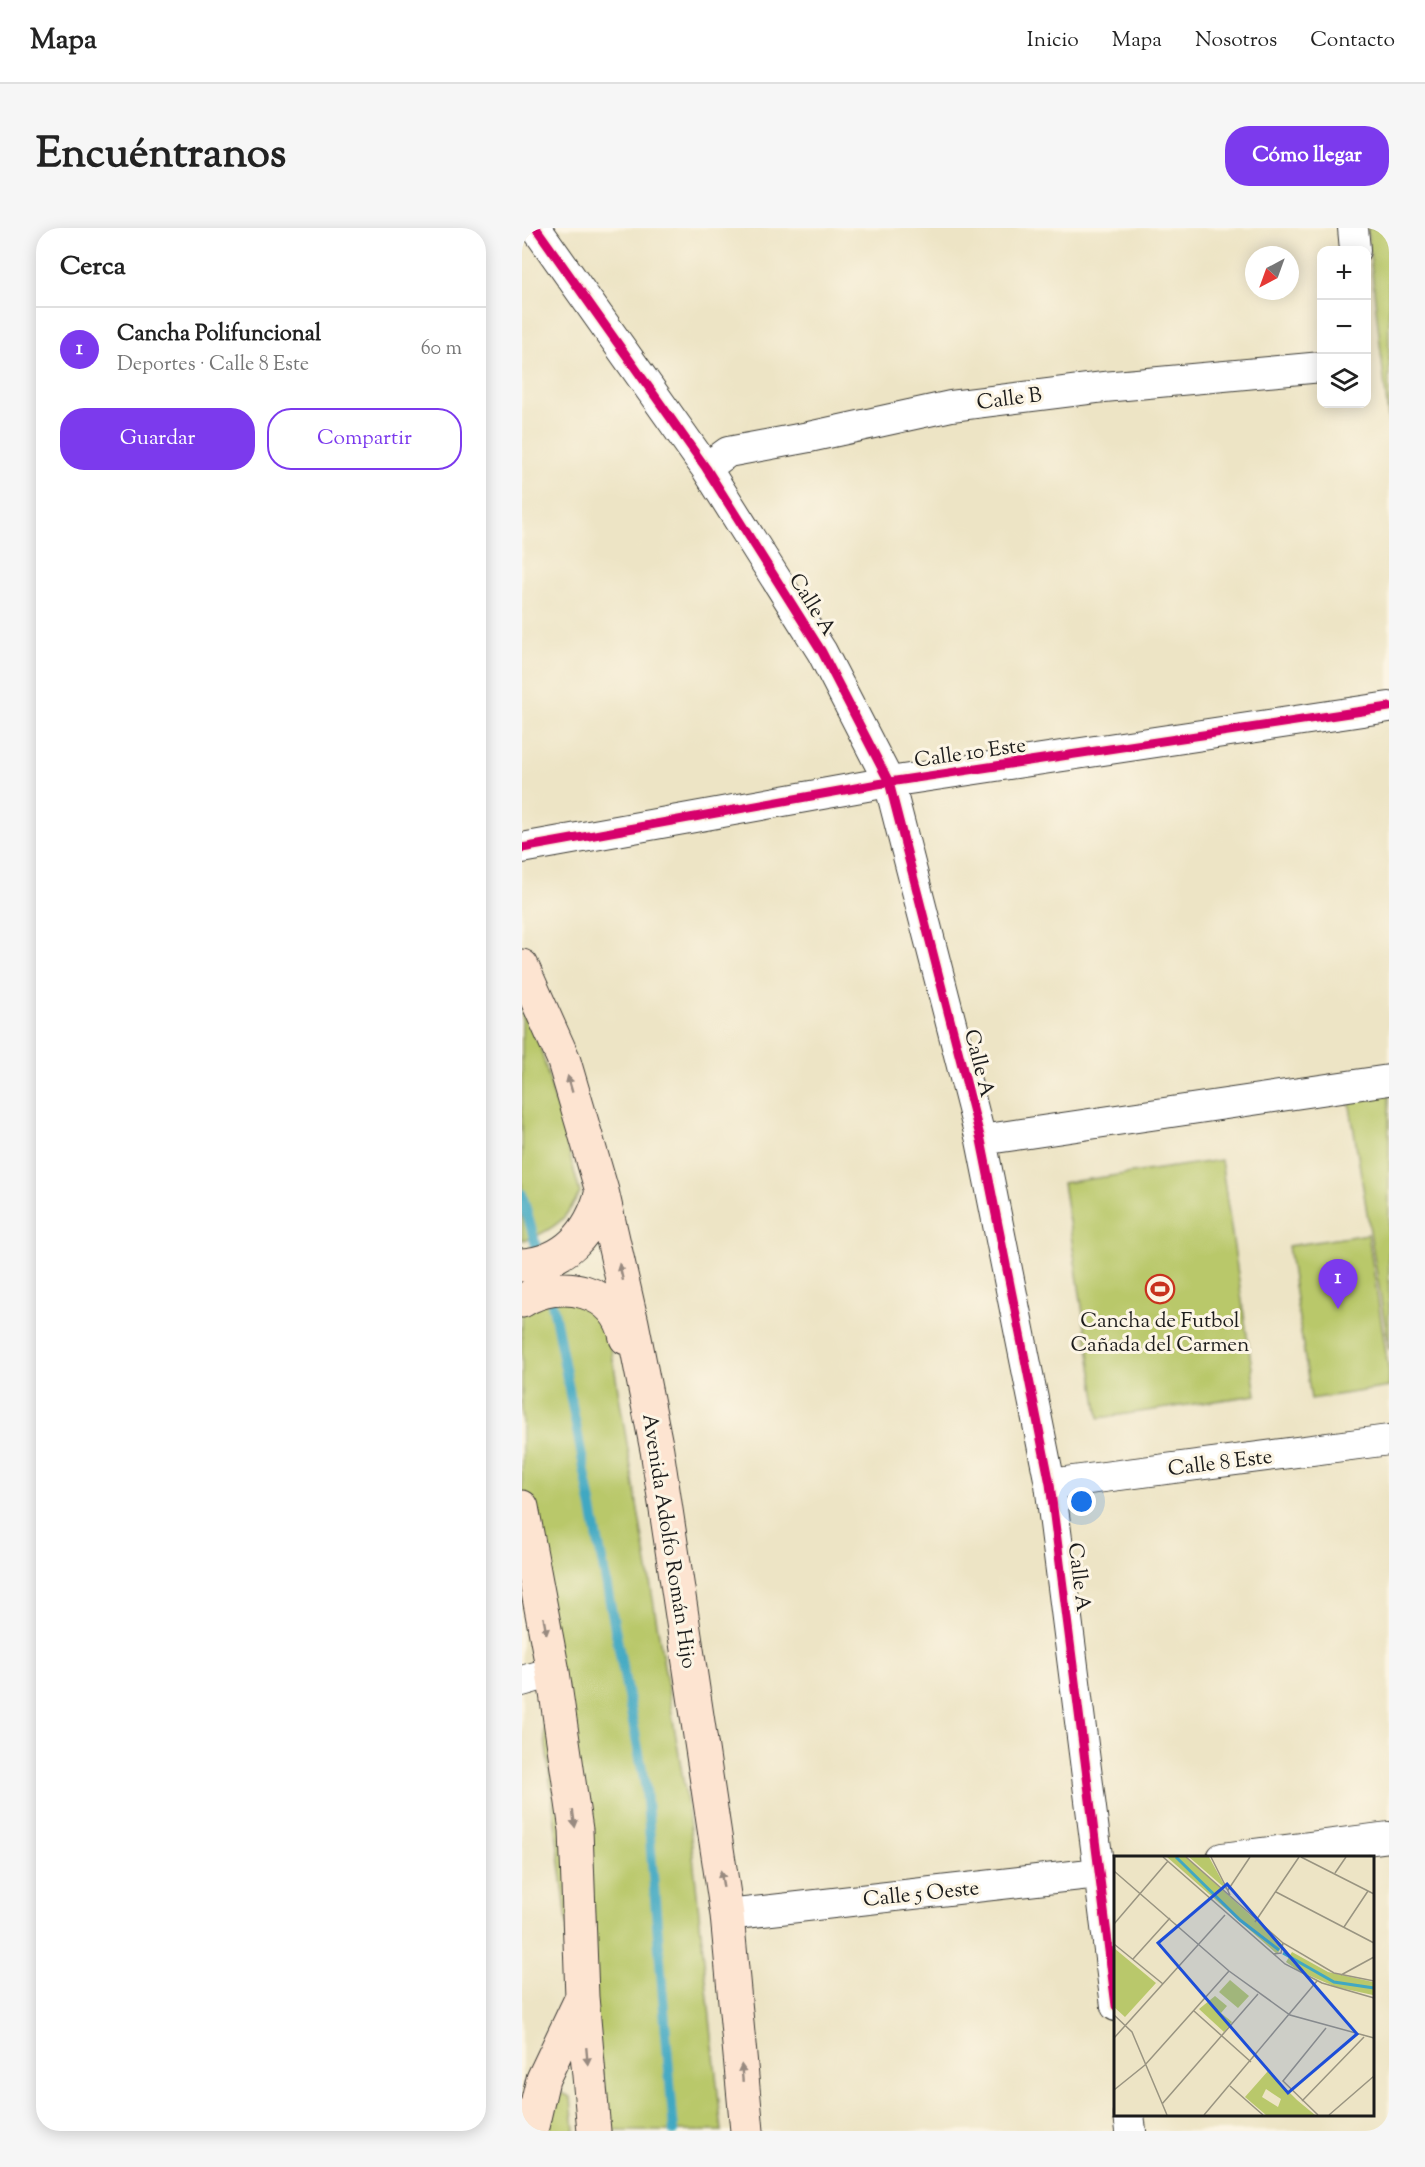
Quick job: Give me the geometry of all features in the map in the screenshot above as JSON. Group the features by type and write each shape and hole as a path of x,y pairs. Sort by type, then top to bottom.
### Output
{"main road":[{"name":"Avenida Adolfo Román Hijo","path":"522,966 563,1058 598,1204 632,1323 657,1450 727,1915 747,2131"},
{"path":"522,1265 536,1264 566,1250 582,1236 598,1204"},
{"path":"522,1301 538,1294 571,1289 594,1295 613,1312 626,1333 641,1413 657,1450"},
{"path":"522,1507 553,1672 576,1830 582,1997 594,2131"},
{"path":"531,2131 532,2082 582,1997"}],"street":[{"name":"Calle A","path":"536,228 706,468 822,652 889,782 981,1140 1050,1484 1108,1872 1114,1972"},
{"path":"1353,228 1355,246"},
{"name":"Calle B","path":"706,468 728,452 951,406 1104,387 1317,367"},
{"name":"Calle 10 Este","path":"522,848 889,782 1389,707"},
{"path":"981,1140 1389,1080"},
{"name":"Calle 8 Este","path":"1050,1484 1389,1440"},
{"path":"522,1681 553,1672"},
{"path":"1238,1856 1389,1837"},
{"name":"Calle 5 Oeste","path":"727,1915 1108,1872"},
{"path":"1129,2116 1131,2131"}],"green space":[{"path":"1367,228 1389,228 1389,425 1371,246 1369,246"},
{"path":"522,1009 540,1046 580,1193 560,1221 536,1236 522,1240"},
{"path":"1389,1088 1389,1350 1348,1094"},
{"name":"Cancha de Futbol Cañada del Carmen","path":"1221,1160 1256,1395 1099,1418 1063,1183"},
{"path":"1368,1234 1389,1373 1389,1387 1311,1399 1288,1246"},
{"path":"563,1296 595,1313 607,1324 688,1809 722,2131 592,2131 522,1545 522,1310"},
{"path":"555,2090 571,2097 574,2131 546,2131"}],"waterway":[{"path":"522,1194 539,1257"},
{"path":"550,1295 646,1790 674,2131"}],"cycle path":[{"path":"536,228 706,468 822,652 889,782 981,1140 1050,1484 1114,1990"},
{"path":"522,848 889,782 1389,707"}],"place":[{"name":"Cancha de Futbol Cañada del Carmen","path":"1160,1289"},
{"name":"Cancha Polifuncional","path":"1338,1309"}]}
